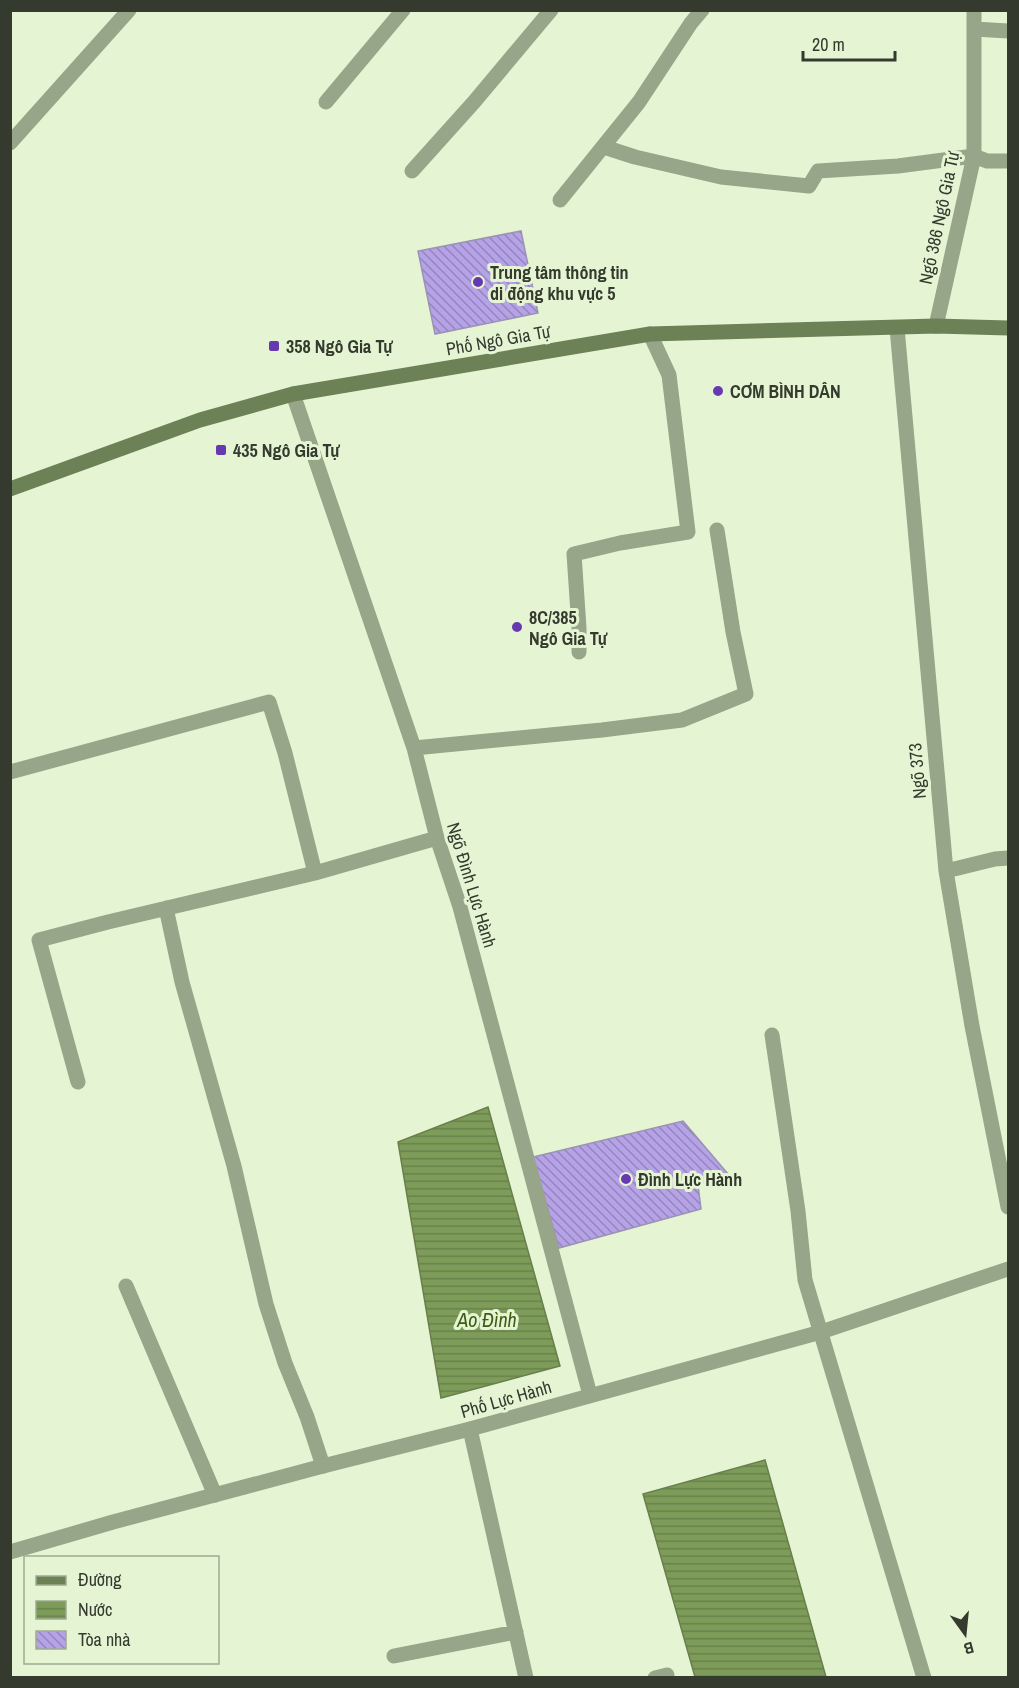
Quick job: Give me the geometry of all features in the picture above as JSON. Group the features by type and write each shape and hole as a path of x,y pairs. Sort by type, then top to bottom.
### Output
{"main road":[{"name":"Phố Ngô Gia Tự","path":"10,489 200,420 293,394 650,334 936,326 1008,328"}],"street":[{"path":"10,143 129,10"},
{"path":"326,102 403,10"},
{"path":"412,171 474,102 551,10"},
{"path":"560,200 639,102 702,10"},
{"name":"Ngõ 386 Ngô Gia Tự","path":"936,326 974,156 974,10"},
{"path":"974,29 1008,31"},
{"path":"604,147 635,157 721,177 809,186 818,171 898,166 974,156 987,161 1008,161"},
{"name":"Ngõ 373","path":"897,328 946,871 972,1026 1008,1207"},
{"path":"579,652 574,554 620,543 688,532 669,375 650,334"},
{"name":"Ngõ Đình Lực Hành","path":"293,394 414,748 437,838 460,907 590,1395"},
{"path":"414,748 682,720 746,694 733,632 717,530"},
{"path":"10,772 269,702 285,753 315,873"},
{"path":"78,1082 39,940 315,873 437,838"},
{"path":"946,871 994,859 1008,858"},
{"path":"166,908 182,981 252,1236 266,1304 323,1466"},
{"path":"772,1035 798,1211 805,1280 924,1677"},
{"name":"Phố Lực Hành","path":"10,1552 323,1466 470,1430 821,1332 1008,1269"},
{"path":"126,1286 214,1495"},
{"path":"470,1430 526,1677"},
{"path":"394,1656 516,1632"}],"water":[{"name":"Ao Đình","path":"488,1107 560,1366 441,1398 398,1142"},
{"path":"765,1460 826,1677 695,1677 643,1494"}],"building":[{"name":"Trung tâm thông tin di động khu vực 5","path":"521,231 538,313 435,334 418,251"},
{"name":"Đình Lực Hành","path":"683,1121 728,1174 698,1185 701,1209 559,1248 533,1157"}],"place":[{"name":"Trung tâm thông tin di động khu vực 5","path":"478,282"},
{"name":"358 Ngô Gia Tự","path":"274,346"},
{"name":"CƠM BÌNH DÂN","path":"718,391"},
{"name":"435 Ngô Gia Tự","path":"221,450"},
{"name":"8C/385 Ngô Gia Tự","path":"517,627"},
{"name":"Đình Lực Hành","path":"626,1179"}]}
